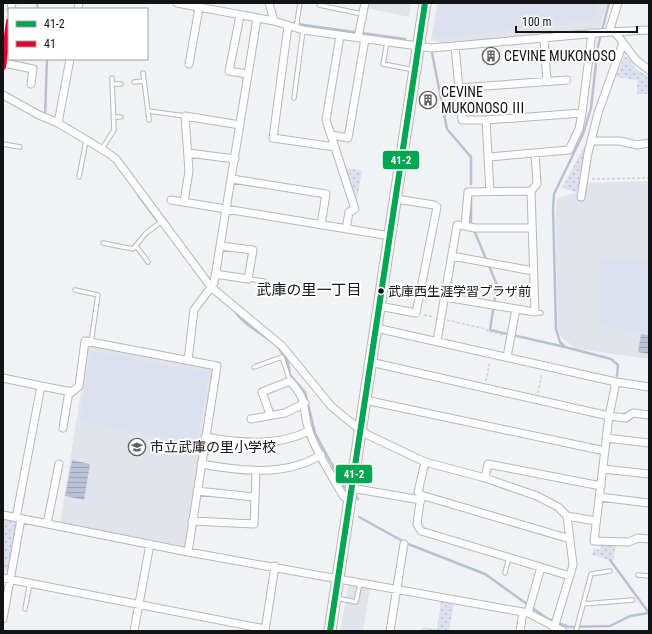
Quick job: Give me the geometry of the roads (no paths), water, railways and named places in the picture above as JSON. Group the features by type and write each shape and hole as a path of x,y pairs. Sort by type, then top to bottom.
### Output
{"main road":[{"path":"330,631 425,3"}],"street":[{"path":"177,3 240,16 274,21 300,29 340,36 360,36 432,48 592,33 649,30"},
{"path":"269,3 274,21"},
{"path":"331,135 348,138 362,14 365,3"},
{"path":"612,32 618,3"},
{"path":"189,64 199,8"},
{"path":"240,16 229,71 247,74"},
{"path":"188,360 194,310 214,283 257,19"},
{"path":"288,26 273,138 335,147"},
{"path":"8,27 3,65 33,69 31,84"},
{"path":"612,32 636,60 649,70"},
{"path":"488,157 569,150 579,129 592,33"},
{"path":"340,36 326,120 355,209 349,212 346,229"},
{"path":"544,38 547,82"},
{"path":"581,197 598,113 623,43"},
{"path":"455,46 462,120 486,120 582,113"},
{"path":"58,123 70,60"},
{"path":"459,88 567,80"},
{"path":"3,95 39,115 58,123 116,159 161,222 211,287 271,335 282,346 331,406 368,435 425,462 485,478 537,496 558,508 567,516 596,521"},
{"path":"184,202 190,171 185,116 240,125"},
{"path":"486,120 490,192"},
{"path":"592,141 620,141 637,145 649,143"},
{"path":"188,153 234,159"},
{"path":"445,296 538,312 533,271 531,191 537,184 535,153"},
{"path":"232,179 326,194 321,225"},
{"path":"471,227 468,192 531,191"},
{"path":"379,306 416,313 437,207 434,205 396,198"},
{"path":"171,200 390,236"},
{"path":"437,341 458,225 471,227 532,228"},
{"path":"215,274 248,279 253,250 220,246"},
{"path":"452,256 533,271"},
{"path":"507,357 516,309"},
{"path":"376,328 616,382 649,387"},
{"path":"3,378 72,392 79,386 85,341 217,366 188,552"},
{"path":"370,362 609,416 626,418 632,413 649,415"},
{"path":"270,414 262,392 290,381 301,393 305,403 309,431 344,497 350,494 421,497 570,539"},
{"path":"616,382 609,416 594,541 629,542 638,538 649,539"},
{"path":"3,619 11,579 19,518 41,386"},
{"path":"63,428 69,391"},
{"path":"364,400 606,451"},
{"path":"251,419 270,414 285,413 305,403"},
{"path":"205,438 226,441 278,442 297,437 309,431"},
{"path":"606,438 649,443"},
{"path":"201,464 256,471 276,470 301,464 321,455"},
{"path":"425,462 418,492 421,497 416,524 421,531 570,576"},
{"path":"48,524 59,464"},
{"path":"485,478 488,464 601,486"},
{"path":"603,468 649,474"},
{"path":"192,521 254,524 256,471"},
{"path":"197,491 254,497"},
{"path":"599,497 649,503"},
{"path":"3,515 188,552 275,566 360,583 527,610 556,624 563,631"},
{"path":"556,624 573,565 567,516"},
{"path":"134,631 150,544"},
{"path":"390,631 404,544"},
{"path":"3,578 140,603 265,630 275,566"},
{"path":"520,631 541,567"}],"lane":[{"path":"294,98 297,90 300,3"},
{"path":"319,5 362,14"},
{"path":"388,41 383,64 415,71"},
{"path":"143,73 149,120"},
{"path":"102,149 114,130 112,78"},
{"path":"134,82 144,81"},
{"path":"112,84 121,84"},
{"path":"148,111 185,116"},
{"path":"113,117 121,117"},
{"path":"79,177 86,140"},
{"path":"3,144 20,147"},
{"path":"103,243 133,249 146,233 161,222"},
{"path":"136,246 148,262"},
{"path":"248,279 264,281"},
{"path":"75,290 98,295 91,342"},
{"path":"254,367 282,357 290,381"},
{"path":"505,573 509,557"},
{"path":"576,630 591,574 610,571"},
{"path":"638,575 649,576"},
{"path":"25,609 30,583"},
{"path":"335,598 356,602 360,583"},
{"path":"583,604 633,600"}],"water":[{"path":"641,334 649,335 649,354 638,352"},
{"path":"72,460 90,464 84,500 65,496"}],"waterway":[{"path":"37,3 38,8"},
{"path":"565,347 560,342 556,329 553,209 554,194 583,134 591,108 598,46 609,3"},
{"path":"297,24 405,39"},
{"path":"432,53 447,129 471,157 471,184"},
{"path":"45,116 47,60"},
{"path":"138,195 159,223"},
{"path":"471,198 471,223 497,285 490,330 611,359 618,365 617,376"},
{"path":"234,310 245,323 268,339"},
{"path":"278,346 288,363 290,375 305,392 315,433 344,487"},
{"path":"359,517 408,544 485,574 548,619 569,627 610,626 630,616 649,613"},
{"path":"610,560 649,613"}],"place":[{"name":"CEVINE MUKONOSO","path":"491,56"},
{"name":"CEVINE MUKONOSO Ⅲ","path":"428,100"},
{"name":"武庫西生涯学習プラザ前","path":"381,291"},
{"name":"市立武庫の里小学校","path":"137,447"}],"district":[{"name":"武庫の里一丁目","path":"309,290"}]}
